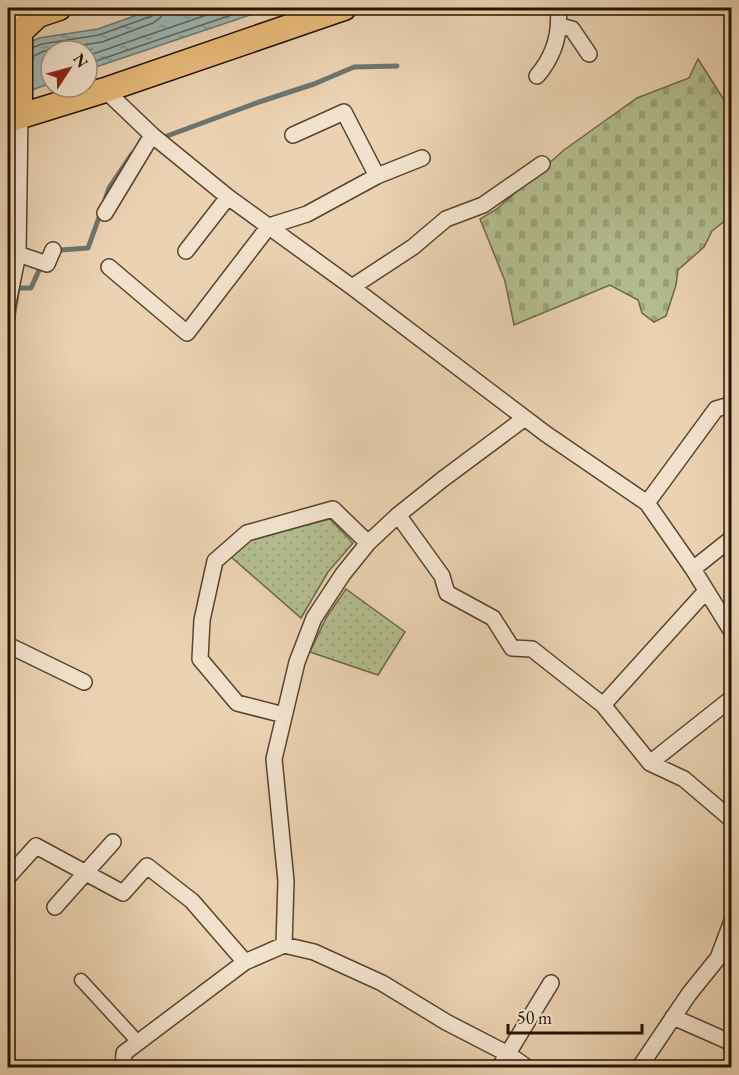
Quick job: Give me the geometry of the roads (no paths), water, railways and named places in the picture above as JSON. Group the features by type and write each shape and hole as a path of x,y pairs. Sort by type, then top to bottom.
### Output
{"main road":[{"path":"54,8 38,15 20,32 16,112 105,90 344,8"}],"street":[{"path":"18,8 20,32"},
{"path":"537,76 548,63 560,26 558,8"},
{"path":"560,26 572,30 589,54"},
{"path":"105,90 152,135 228,197 589,465 646,503 693,569 732,632"},
{"path":"8,303 13,262 16,112"},
{"path":"293,135 344,112 377,176"},
{"path":"105,213 152,135"},
{"path":"109,267 186,333 269,226 308,214 377,176 422,158"},
{"path":"352,287 413,247 446,219 483,205 542,164"},
{"path":"186,250 228,197"},
{"path":"13,262 47,264 53,250"},
{"path":"646,503 716,409 730,405 732,407"},
{"path":"284,945 286,881 274,759 297,662 314,618 343,574 368,543 398,515 525,418"},
{"path":"284,715 237,703 200,659 202,620 215,561 247,533 333,509 368,543"},
{"path":"398,515 442,576 447,593 493,618 512,648 532,650 603,705 650,763 684,779 732,820"},
{"path":"693,569 732,538"},
{"path":"603,705 706,591"},
{"path":"8,645 84,682"},
{"path":"650,763 732,698"},
{"path":"55,907 113,842"},
{"path":"8,877 36,846 123,893 147,866 192,901 245,962"},
{"path":"639,1068 673,1017 718,958 732,921"},
{"path":"123,1068 124,1053 245,962 284,945 314,952 382,983 446,1022 508,1054 528,1068"},
{"path":"81,980 139,1043"},
{"path":"499,1068 551,983"},
{"path":"673,1017 732,1043"}],"water":[{"path":"157,8 271,8 99,66 99,39 39,39 39,87 8,99 8,52 39,38 98,29"}],"waterway":[{"path":"167,136 314,84 354,67 397,66"},
{"path":"104,203 109,188 132,154"},
{"path":"61,250 88,248 101,212"},
{"path":"8,349 18,288 31,288 40,268"}]}
